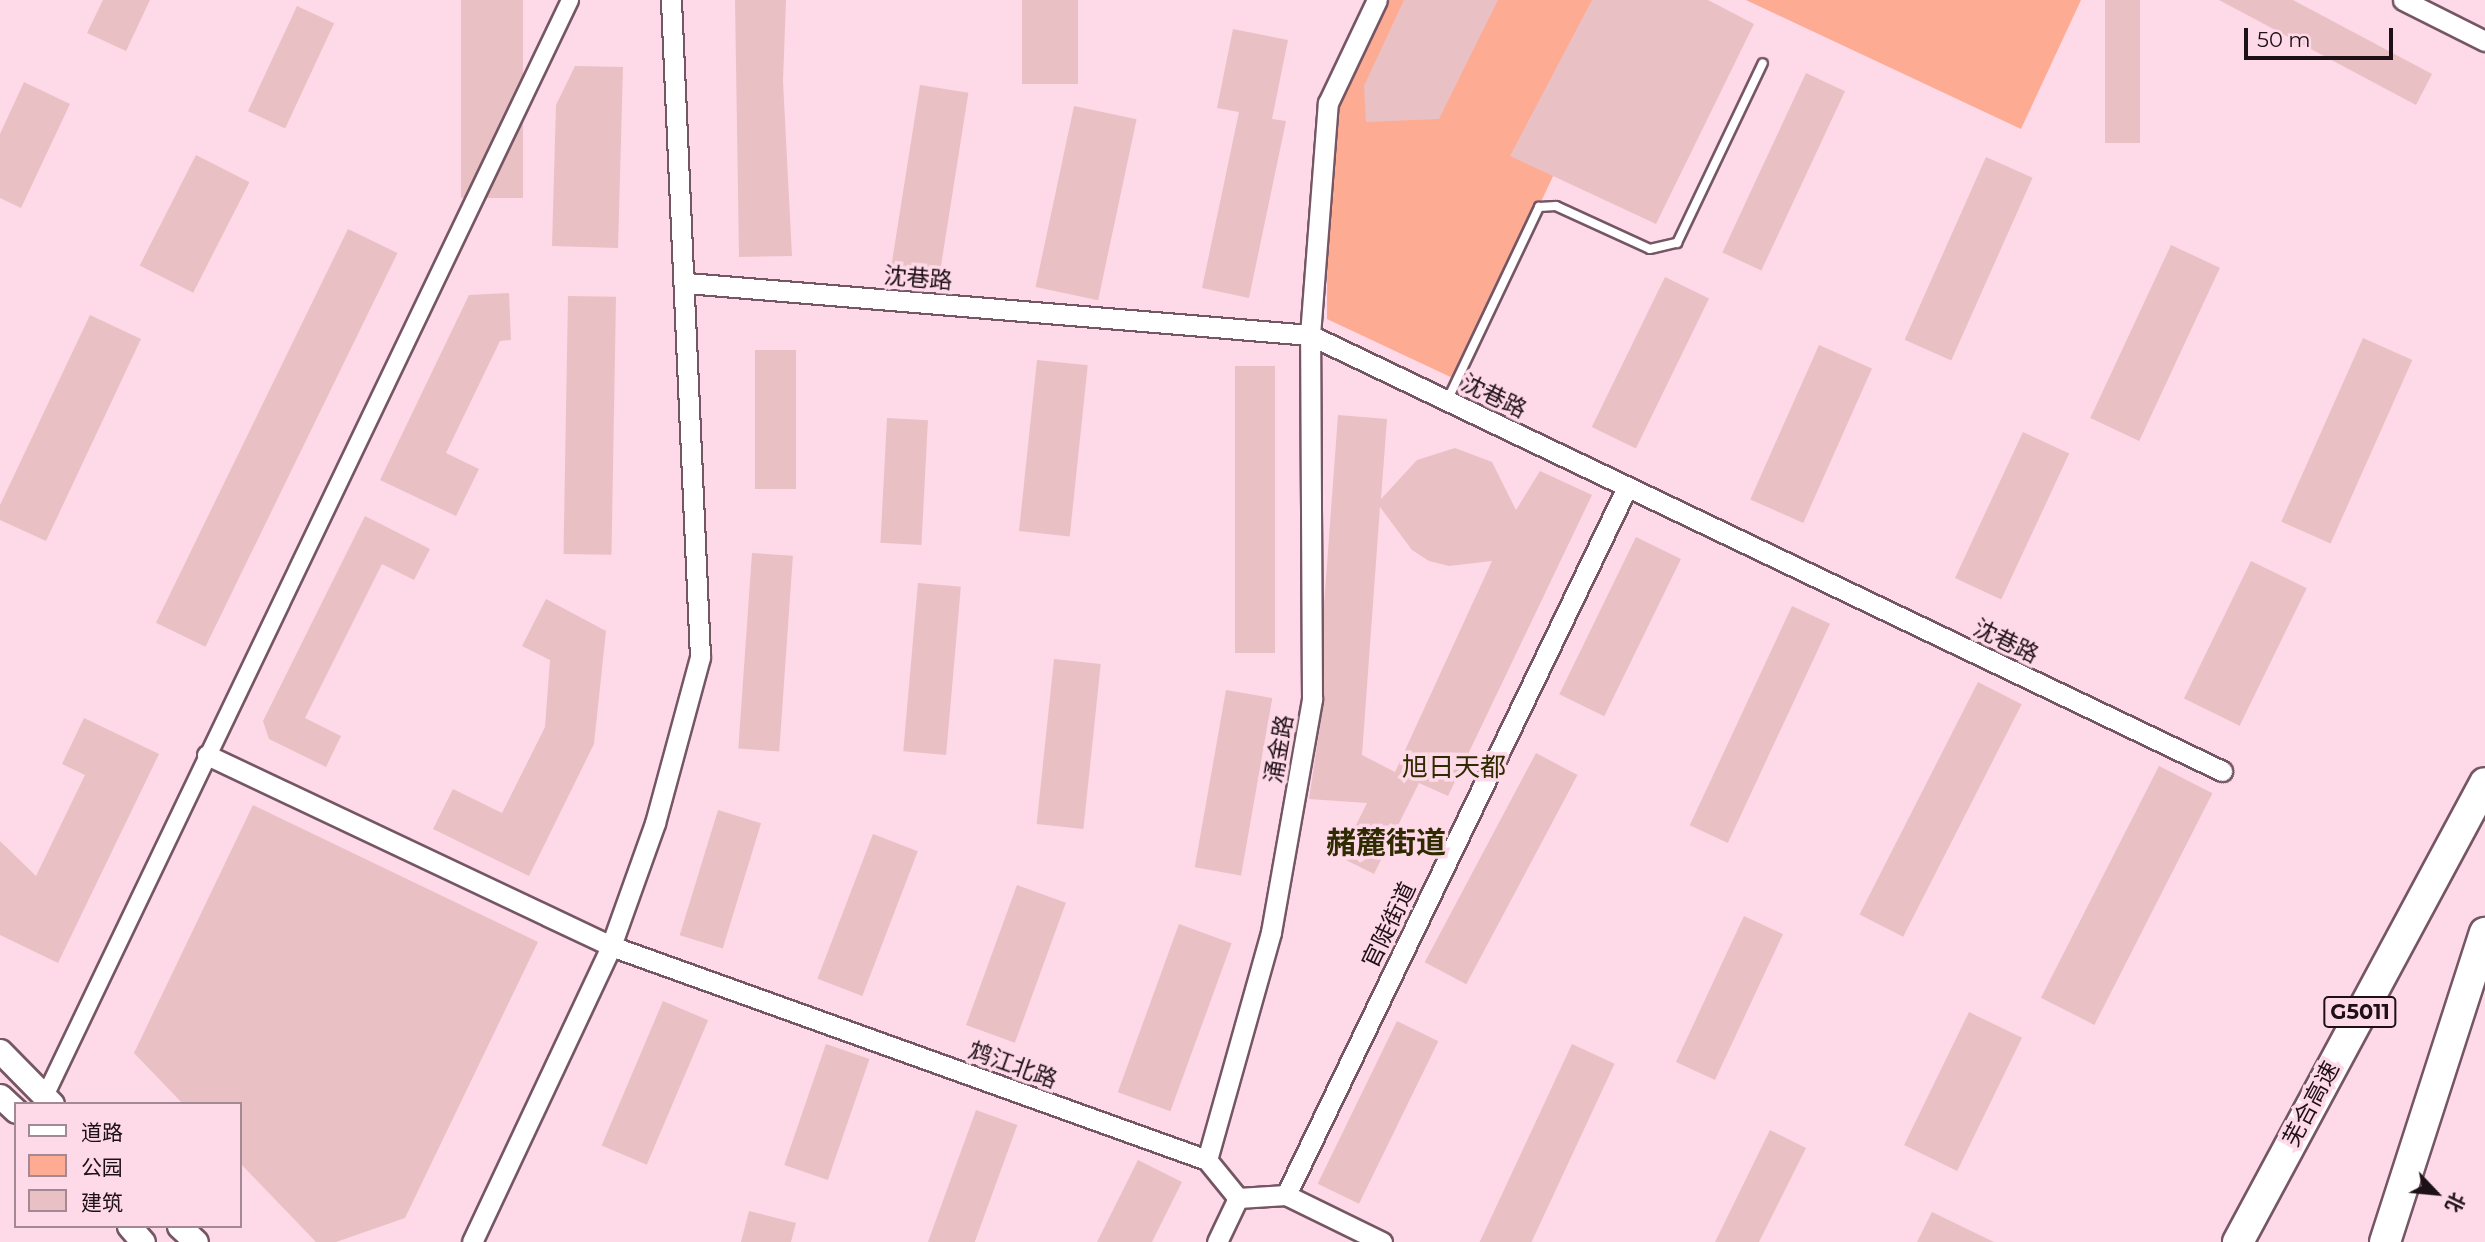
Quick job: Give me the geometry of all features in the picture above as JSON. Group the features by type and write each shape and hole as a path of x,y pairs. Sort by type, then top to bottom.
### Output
{"highway":[{"name":"芜合高速","path":"2238,1242 2485,783"},
{"path":"2385,1242 2485,933"}],"main road":[{"path":"0,1051 48,1100"},
{"path":"0,1096 14,1109"},
{"path":"131,1228 143,1242"},
{"path":"181,1228 195,1242"}],"street":[{"path":"48,1100 207,755 570,0"},
{"path":"472,1242 611,946 654,824 700,657 687,283 671,0"},
{"name":"涌金路","path":"1207,1160 1271,932 1312,699 1310,335 1328,103 1377,0"},
{"path":"2403,0 2485,41"},
{"name":"沈巷路","path":"687,283 1310,335 2222,771"},
{"name":"官陡街道","path":"1286,1195 1627,487"},
{"name":"鸩江北路","path":"207,755 611,946 1207,1160"},
{"path":"1207,1160 1238,1198"},
{"path":"1238,1198 1286,1195 1382,1242"},
{"path":"1217,1242 1238,1198"}],"lane":[{"path":"1447,401 1539,207 1556,206 1650,249 1677,243 1763,63"}],"green space":[{"path":"1380,0 1636,0 1457,380 1327,319 1328,103"},
{"path":"1746,0 2081,0 2021,129"}],"building":[{"path":"103,0 150,0 126,51 87,33"},
{"path":"461,0 523,0 523,198 461,198"},
{"path":"735,0 786,0 783,81 792,256 739,257"},
{"path":"1022,0 1078,0 1078,84 1022,84"},
{"path":"1404,0 1498,0 1439,119 1366,122 1364,86"},
{"path":"1592,0 1708,0 1754,24 1656,224 1510,156"},
{"path":"2105,0 2140,0 2140,143 2105,143"},
{"path":"2219,0 2293,0 2432,74 2416,105"},
{"path":"297,6 334,23 285,128 248,111"},
{"path":"1233,29 1288,40 1272,119 1286,121 1249,298 1202,288 1239,112 1217,108"},
{"path":"575,66 623,67 618,248 552,246 556,105"},
{"path":"1806,73 1845,91 1761,271 1722,252"},
{"path":"24,82 70,104 21,208 0,198 0,134"},
{"path":"920,85 968,93 939,275 891,268"},
{"path":"1074,106 1137,119 1098,300 1036,287"},
{"path":"196,155 249,182 193,293 140,265"},
{"path":"1986,157 2033,178 1951,360 1905,340"},
{"path":"348,229 397,253 205,647 156,623"},
{"path":"2171,245 2220,268 2139,441 2090,418"},
{"path":"1665,277 1709,298 1636,449 1592,427"},
{"path":"509,293 511,340 500,341 446,453 479,469 456,516 380,480 469,295"},
{"path":"568,296 616,297 611,555 563,554"},
{"path":"90,315 141,339 46,541 0,520 0,505"},
{"path":"2363,338 2412,360 2331,544 2281,522"},
{"path":"1819,345 1872,369 1803,523 1750,499"},
{"path":"755,350 796,350 796,489 755,489"},
{"path":"1037,360 1088,365 1070,536 1019,531"},
{"path":"1235,366 1275,366 1275,653 1235,653"},
{"path":"1338,415 1387,419 1381,499 1417,460 1455,448 1492,462 1516,510 1540,471 1592,495 1448,796 1419,783 1374,874 1340,857 1367,803 1309,799 1324,699 1324,605","holes":["1380,507 1412,550 1429,561 1449,566 1492,561 1395,772 1362,755"]},
{"path":"887,418 928,420 921,545 880,543"},
{"path":"2023,432 2069,454 2001,599 1955,578"},
{"path":"365,516 430,549 414,580 382,564 305,718 341,736 326,767 269,739 263,721"},
{"path":"1636,537 1681,559 1604,716 1559,694"},
{"path":"752,553 793,556 779,751 738,749"},
{"path":"2251,561 2307,588 2240,726 2184,699"},
{"path":"918,583 961,587 946,755 903,751"},
{"path":"546,599 606,631 594,744 529,876 433,829 453,789 502,813 545,727 550,660 522,646"},
{"path":"1792,606 1830,624 1728,843 1690,825"},
{"path":"1054,659 1101,664 1083,829 1037,824"},
{"path":"1978,682 2022,704 1903,937 1860,915"},
{"path":"1226,690 1272,698 1241,875 1195,867"},
{"path":"84,718 159,754 58,963 0,935 0,841 36,876 85,775 62,764"},
{"path":"1536,753 1577,775 1466,984 1425,962"},
{"path":"2159,766 2212,793 2094,1025 2041,998"},
{"path":"253,805 538,942 405,1218 336,1242 316,1242 242,1165 242,1102 181,1102 134,1053"},
{"path":"718,810 761,823 723,948 680,935"},
{"path":"873,834 918,851 862,996 817,979"},
{"path":"1017,885 1066,903 1015,1043 966,1025"},
{"path":"1744,916 1783,934 1715,1080 1676,1062"},
{"path":"1179,924 1232,943 1170,1111 1118,1092"},
{"path":"663,1001 708,1020 647,1165 602,1146"},
{"path":"1969,1012 2022,1038 1957,1171 1904,1145"},
{"path":"1397,1021 1438,1041 1359,1204 1318,1184"},
{"path":"826,1044 869,1059 828,1180 784,1165"},
{"path":"1572,1044 1615,1064 1532,1242 1480,1242"},
{"path":"976,1110 1017,1125 975,1242 928,1242"},
{"path":"1770,1130 1806,1148 1759,1242 1715,1242"},
{"path":"1138,1160 1182,1182 1152,1242 1097,1242"},
{"path":"749,1211 796,1223 791,1242 741,1242"},
{"path":"1932,1212 1994,1242 1917,1242"}],"district":[{"name":"旭日天都","path":"1454,768"},
{"name":"赭麓街道","path":"1386,843"}]}
